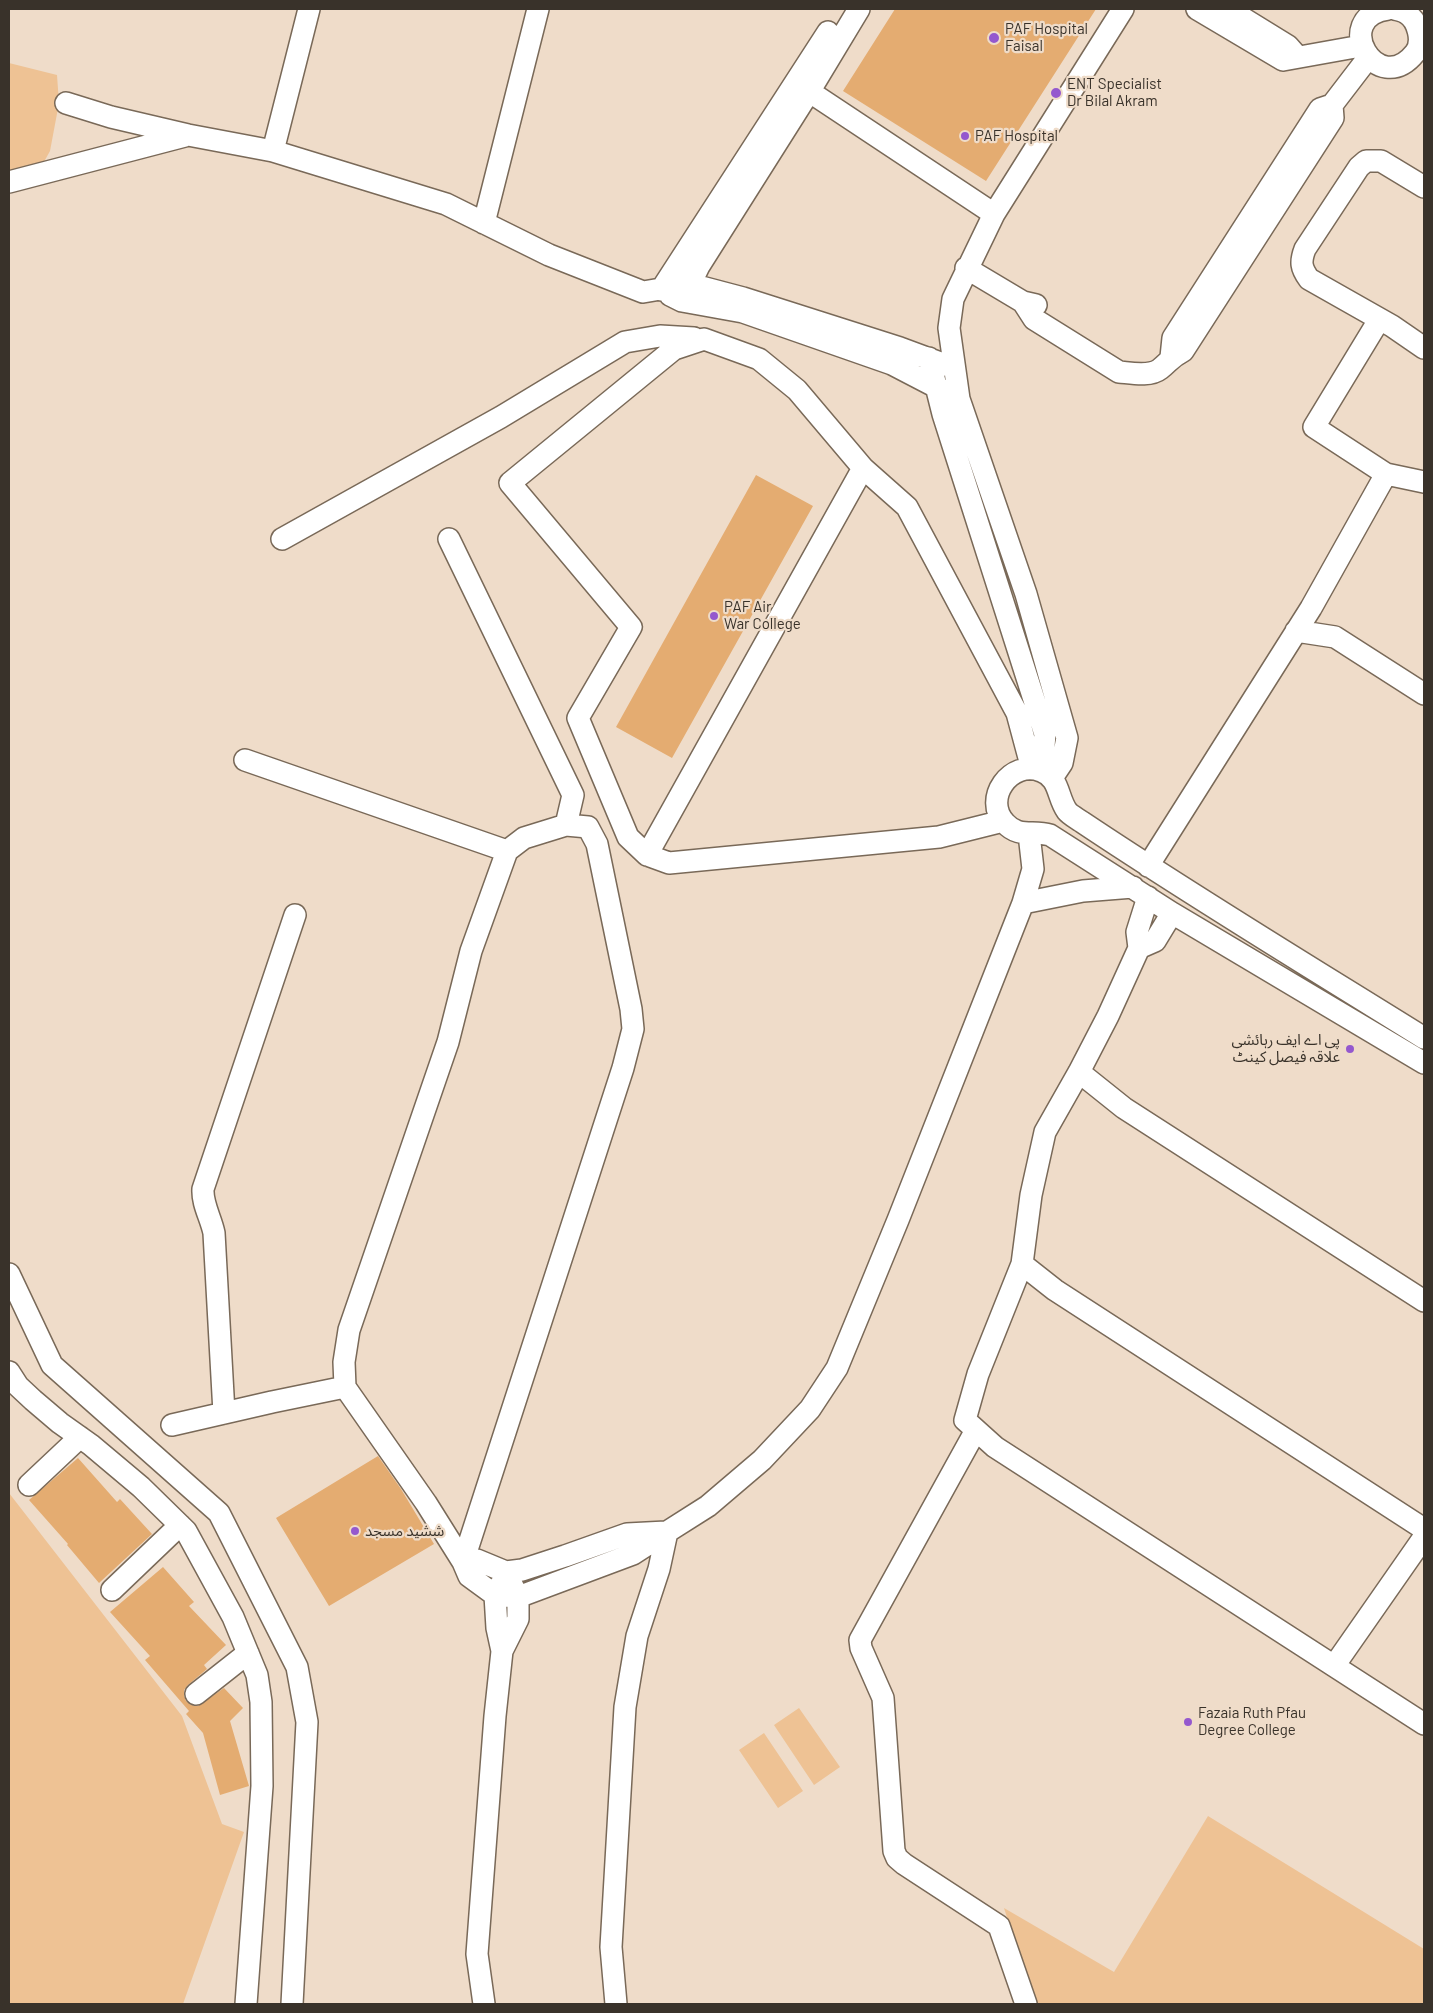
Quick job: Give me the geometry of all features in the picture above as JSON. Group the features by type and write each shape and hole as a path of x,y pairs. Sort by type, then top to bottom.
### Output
{"street":[{"path":"273,151 309,9"},
{"path":"484,223 538,9"},
{"path":"686,293 699,266 803,88 843,9"},
{"path":"661,290 859,9"},
{"path":"1122,9 994,214 966,268 953,299 950,328 959,398 1026,594 1067,738 1062,763 1042,773 1020,770 1010,775 999,788 996,799 997,811 1003,821 1018,832 1050,835 1172,912 1424,1064"},
{"path":"1197,9 1283,60 1298,57 1365,52"},
{"path":"1228,9 1288,46 1298,57"},
{"path":"1388,9 1379,10 1367,19 1361,32 1365,52 1380,66 1394,67 1408,62 1417,51 1422,37 1416,23 1406,13 1395,9"},
{"path":"966,268 1024,302 1040,306 1128,361 1135,374 1159,370 1172,357 1173,338 1320,109 1332,105 1365,52"},
{"path":"803,88 994,214"},
{"path":"66,103 111,117 188,135 273,151 446,204 549,255 643,292 661,290 743,298 929,358 954,368"},
{"path":"9,182 188,135"},
{"path":"1424,187 1381,161 1366,161 1359,167 1305,249 1301,259 1301,269 1309,279 1424,348"},
{"path":"686,293 892,364 959,398"},
{"path":"1379,320 1314,426 1386,474 1424,482"},
{"path":"282,539 501,417 625,342 660,336 704,339 759,359 797,390 863,468 907,507 1017,713 1042,773 1058,788 1067,812 1148,866 1424,1038"},
{"path":"704,339 674,349 510,483 631,627 578,718 628,837 647,855 669,863 939,837 1003,821"},
{"path":"929,358 935,386 1045,734 1042,773"},
{"path":"647,855 863,468"},
{"path":"1148,866 1296,631 1386,474"},
{"path":"449,540 573,795 566,825"},
{"path":"1296,631 1335,637 1424,694"},
{"path":"244,760 507,851"},
{"path":"463,1562 623,1068 633,1030 631,1009 597,844 588,827 566,825 524,838 507,851 470,951 448,1042 349,1330 344,1362 345,1387 426,1503 463,1562 469,1576 495,1595 518,1598 633,1554 708,1506 762,1460 810,1409 837,1368 898,1220 1022,903 1033,869 1029,834"},
{"path":"1022,903 1083,891 1141,892"},
{"path":"1141,892 1137,932 1139,948 1108,1016 1079,1072 1044,1132 1031,1195 1022,1264 978,1374 966,1420 995,1447 1424,1724"},
{"path":"1139,948 1154,941 1172,912"},
{"path":"224,1412 214,1233 211,1218 202,1199 203,1189 295,915"},
{"path":"1233,948 1245,926"},
{"path":"1079,1072 1124,1108 1424,1301"},
{"path":"1022,1264 1055,1290 1424,1528"},
{"path":"9,1274 52,1364 219,1513 296,1667 308,1722 292,2004"},
{"path":"9,1372 18,1386 33,1400 141,1487 186,1531 207,1566 233,1617 257,1675 261,1702 262,1786 246,2004"},
{"path":"172,1425 224,1412 345,1387"},
{"path":"976,1430 860,1640 861,1648 883,1698 893,1843 897,1858 999,1926 1026,2004"},
{"path":"29,1485 80,1436"},
{"path":"112,1590 180,1525"},
{"path":"463,1562 477,1560 506,1572 522,1570 627,1534 667,1532"},
{"path":"616,2004 611,1947 625,1707 637,1636 659,1568 667,1532"},
{"path":"1334,1666 1424,1537"},
{"path":"484,2004 477,1954 495,1716 502,1651 497,1628 495,1595 506,1572"},
{"path":"502,1651 518,1619 518,1598 506,1572"},
{"path":"196,1694 248,1653"}],"shaded area":[{"path":"9,63 57,75 59,103 50,151 40,169 9,176"},
{"path":"9,1493 182,1716 222,1824 244,1832 183,2004 9,2004"},
{"path":"799,1708 840,1767 814,1785 774,1725"},
{"path":"764,1733 803,1791 778,1808 739,1750"},
{"path":"1208,1816 1424,1949 1424,2004 1035,2004 1004,1908 1114,1972"}],"building":[{"name":"PAF Hospital","path":"895,9 1096,9 986,181 843,91"},
{"name":"PAF Air War College","path":"756,475 813,506 672,758 616,727"},
{"name":"ششید مسجد","path":"378,1456 401,1489 434,1544 329,1606 276,1518"},
{"path":"78,1458 117,1502 120,1499 152,1534 99,1583 29,1500"},
{"path":"163,1567 194,1602 189,1606 226,1645 204,1665 207,1669 188,1685 184,1690 184,1696 191,1705 198,1706 224,1688 243,1708 230,1721 249,1786 220,1795 203,1733 186,1714 189,1711 145,1660 150,1656 110,1612"}],"place":[{"name":"PAF Hospital Faisal","path":"994,38"},
{"name":"ENT Specialist Dr Bilal Akram","path":"1056,93"},
{"name":"PAF Hospital","path":"965,136"},
{"name":"PAF Air War College","path":"714,616"},
{"name":"پی اے ایف رہائشی علاقہ فیصل کینٹ","path":"1350,1049"},
{"name":"ششید مسجد","path":"355,1531"},
{"name":"Fazaia Ruth Pfau Degree College","path":"1188,1722"}]}
